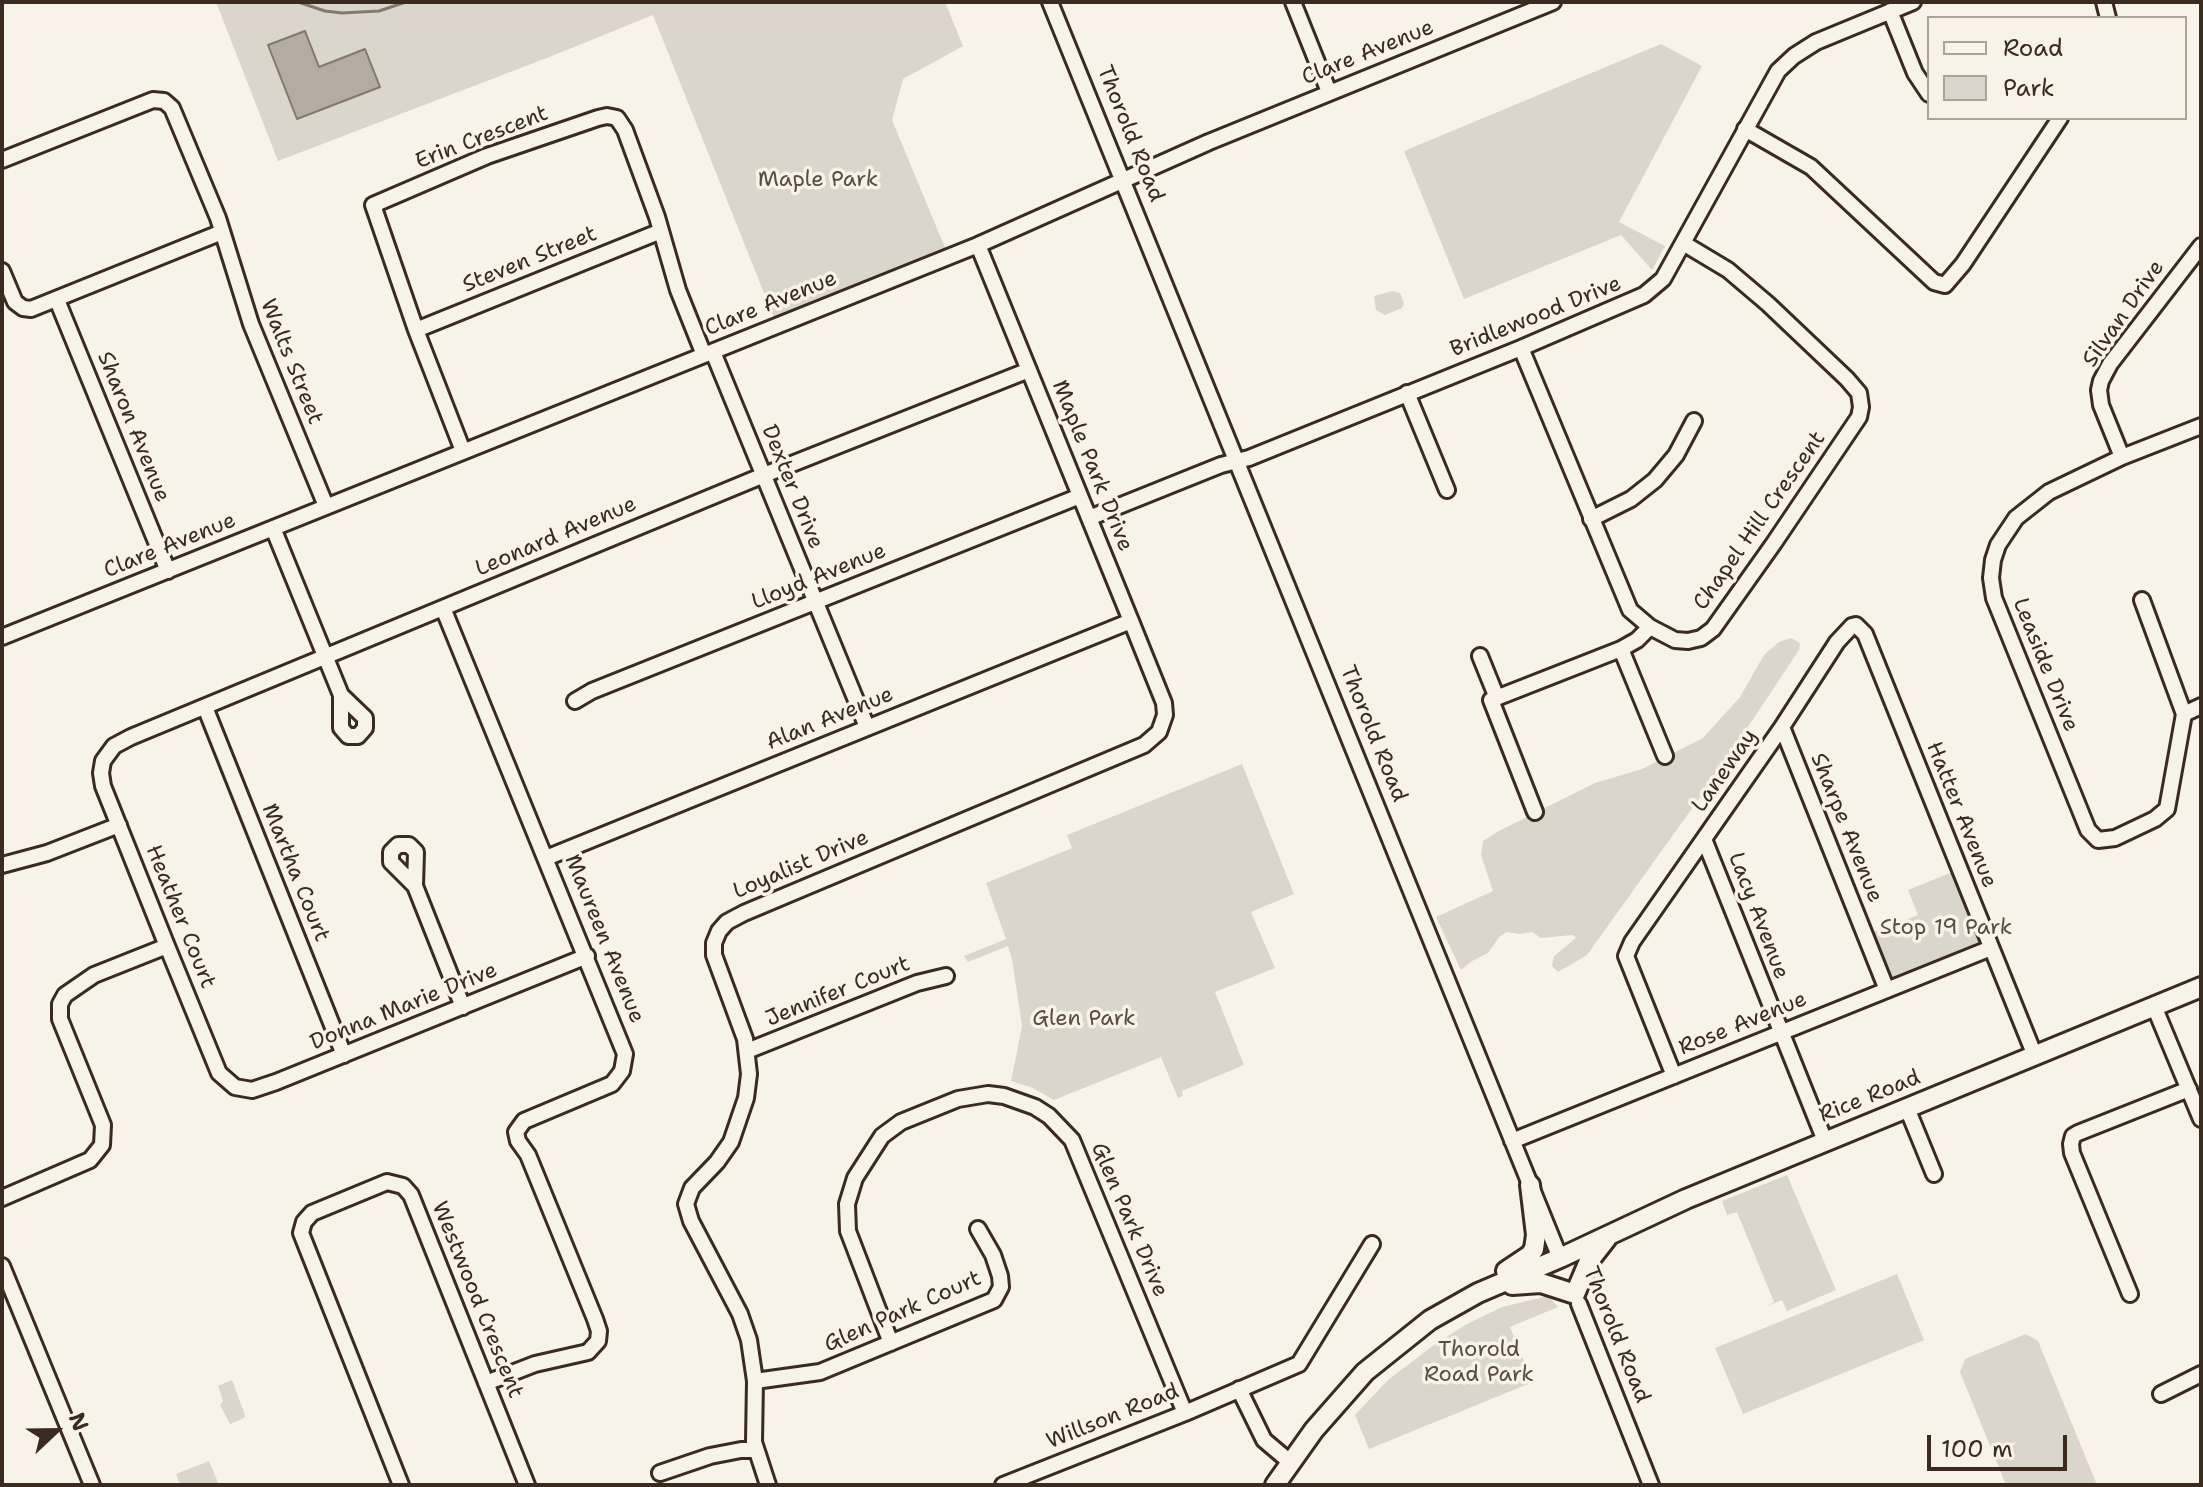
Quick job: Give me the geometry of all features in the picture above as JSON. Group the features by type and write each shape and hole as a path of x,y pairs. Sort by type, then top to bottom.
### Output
{"main road":[{"name":"Rice Road","path":"1478,1293 1686,1199 2201,987"},
{"path":"1275,1485 1335,1404 1365,1372 1430,1320 1478,1293 1530,1255 1536,1235 1530,1185"},
{"path":"1478,1293 1536,1282 1577,1299 1589,1261 1611,1234"},
{"name":"Thorold Road","path":"1560,1258 1577,1299"}],"street":[{"name":"Thorold Road","path":"1050,2 1560,1258"},
{"path":"1293,2 1329,92"},
{"name":"Clare Avenue","path":"2,637 978,245 1209,142 1553,2"},
{"name":"Bridlewood Drive","path":"1237,461 1521,348 1644,295 1663,279 1778,71 1816,42 1913,2"},
{"path":"1890,11 1915,73 1927,91"},
{"name":"Walts Street","path":"2,160 148,101 169,99 222,232 251,324 326,506"},
{"name":"Erin Crescent","path":"463,451 416,330 373,205 483,157 598,118 617,118 625,130 661,231 678,290 709,353"},
{"path":"1745,129 1811,167 1934,282 1945,285 1963,264 2059,120"},
{"name":"Steven Street","path":"416,330 661,231"},
{"path":"2,271 20,311 57,300 222,232"},
{"name":"Chapel Hill Crescent","path":"1521,348 1624,601 1650,627 1675,640 1701,638 1713,629 1861,412 1859,393 1847,379 1728,270 1683,243"},
{"name":"Maple Park Drive","path":"978,245 1164,703"},
{"name":"Silvan Drive","path":"2122,457 2101,405 2101,381 2110,364 2201,246"},
{"name":"Sharon Avenue","path":"57,300 168,571"},
{"name":"Dexter Drive","path":"709,353 764,475 867,727"},
{"name":"Leonard Avenue","path":"106,755 119,742 764,475 1029,370"},
{"path":"1407,393 1447,490"},
{"path":"1591,519 1631,499 1655,480 1676,455 1694,421"},
{"name":"Leaside Drive","path":"2184,714 2167,809 2155,819 2115,838 2098,840 2088,830 1994,598 1991,578 1998,545 2016,518 2049,492 2122,457 2201,426"},
{"path":"1089,518 1237,461"},
{"name":"Lloyd Avenue","path":"575,701 592,691 1080,496"},
{"path":"273,528 341,695"},
{"path":"2142,600 2184,714 2201,706"},
{"name":"Maureen Avenue","path":"443,608 587,956 624,1048 625,1060 616,1080 524,1121 517,1128 516,1135 528,1155 595,1319 599,1338 588,1352 535,1364 486,1383"},
{"name":"Alan Avenue","path":"546,858 1131,621"},
{"name":"Laneway","path":"1674,1076 1626,956 1632,942 1848,627 1856,625 1865,634"},
{"path":"1535,812 1491,700 1621,649 1637,640 1650,627"},
{"name":"Hatter Avenue","path":"1865,634 2035,1056"},
{"path":"1621,649 1665,756"},
{"path":"1480,656 1497,698"},
{"name":"Loyalist Drive","path":"768,1485 755,1450 755,1381 745,1327 691,1221 686,1204 692,1188 717,1162 740,1121 749,1074 738,1017 714,955 716,937 727,922 1144,745 1162,727 1164,703"},
{"name":"Martha Court","path":"205,707 344,1055"},
{"name":"Sharpe Avenue","path":"1782,727 1887,990"},
{"name":"Heather Court","path":"106,755 102,780 119,825 219,1073 235,1087"},
{"path":"2,865 33,858 119,825"},
{"name":"Lacy Avenue","path":"1704,839 1825,1141"},
{"path":"415,886 463,1007"},
{"path":"2,1198 86,1163 98,1154 102,1145 103,1125 60,1019 59,1009 65,995 94,975 167,946"},
{"name":"Rose Avenue","path":"1512,1141 1991,948"},
{"name":"Donna Marie Drive","path":"235,1087 258,1089 587,956"},
{"name":"Jennifer Court","path":"747,1051 917,983 946,976"},
{"path":"2154,1006 2201,1119"},
{"path":"2130,1294 2072,1153 2073,1136 2189,1089"},
{"name":"Glen Park Drive","path":"891,1343 848,1231 847,1204 855,1178 882,1136 901,1122 958,1099 988,1094 1004,1096 1042,1111 1072,1140 1185,1413"},
{"path":"1907,1108 1934,1174"},
{"name":"Westwood Crescent","path":"401,1485 303,1241 302,1226 309,1216 380,1184 395,1183 406,1189 412,1199 527,1485"},
{"name":"Glen Park Court","path":"755,1381 808,1375 988,1304 996,1298 1001,1287 1000,1276 993,1255 978,1229"},
{"name":"Willson Road","path":"1003,1485 1299,1364 1372,1244"},
{"path":"2,1266 92,1485"},
{"name":"Thorold Road","path":"1577,1299 1651,1485"},
{"path":"2161,1394 2201,1374"},
{"path":"1239,1389 1264,1440 1290,1462"},
{"path":"660,1473 726,1452 755,1450"}],"green space":[{"name":"Maple Park","path":"216,2 945,2 963,46 903,79 892,120 946,250 774,318 653,15 278,161"},
{"path":"1661,44 1702,66 1619,222 1665,246 1652,270 1621,235 1464,299 1404,151"},
{"path":"1393,291 1400,293 1404,303 1402,308 1385,315 1376,310 1374,296"},
{"path":"1791,638 1800,643 1799,650 1716,775 1587,955 1558,972 1552,966 1554,956 1576,938 1573,935 1541,938 1532,932 1507,932 1500,936 1488,953 1461,970 1436,917 1493,891 1481,855 1483,841 1595,783 1642,769 1703,738 1740,697 1764,655 1779,642"},
{"name":"Glen Park","path":"1242,764 1294,894 1251,912 1275,968 1215,992 1244,1065 1182,1091 1183,1096 1178,1098 1161,1057 1054,1100 1033,1088 1011,1081 1022,1026 1008,946 968,962 964,956 1006,939 986,883 1072,848 1067,835"},
{"name":"Stop 19 Park","path":"1955,871 1981,939 1979,945 1897,979 1891,977 1871,933 1918,915 1908,890"},
{"path":"1787,1175 1836,1290 1787,1311 1782,1300 1765,1307 1774,1302 1737,1212 1727,1215 1722,1201"},
{"path":"1897,1274 1924,1340 1743,1414 1715,1348"},
{"name":"Thorold Road Park","path":"1548,1296 1558,1307 1510,1327 1533,1382 1369,1449 1355,1415 1388,1380 1467,1324 1502,1307"},
{"path":"2026,1334 2038,1341 2097,1485 2006,1485 1960,1372 1965,1359"},
{"path":"232,1380 245,1415 230,1424 220,1405 223,1401 218,1386"},
{"path":"209,1461 219,1485 180,1485 176,1474"}],"shaded area":[{"path":"305,31 319,67 365,49 380,87 297,119 268,45"}],"waterway":[{"path":"298,2 342,13 379,11 406,2"}]}
